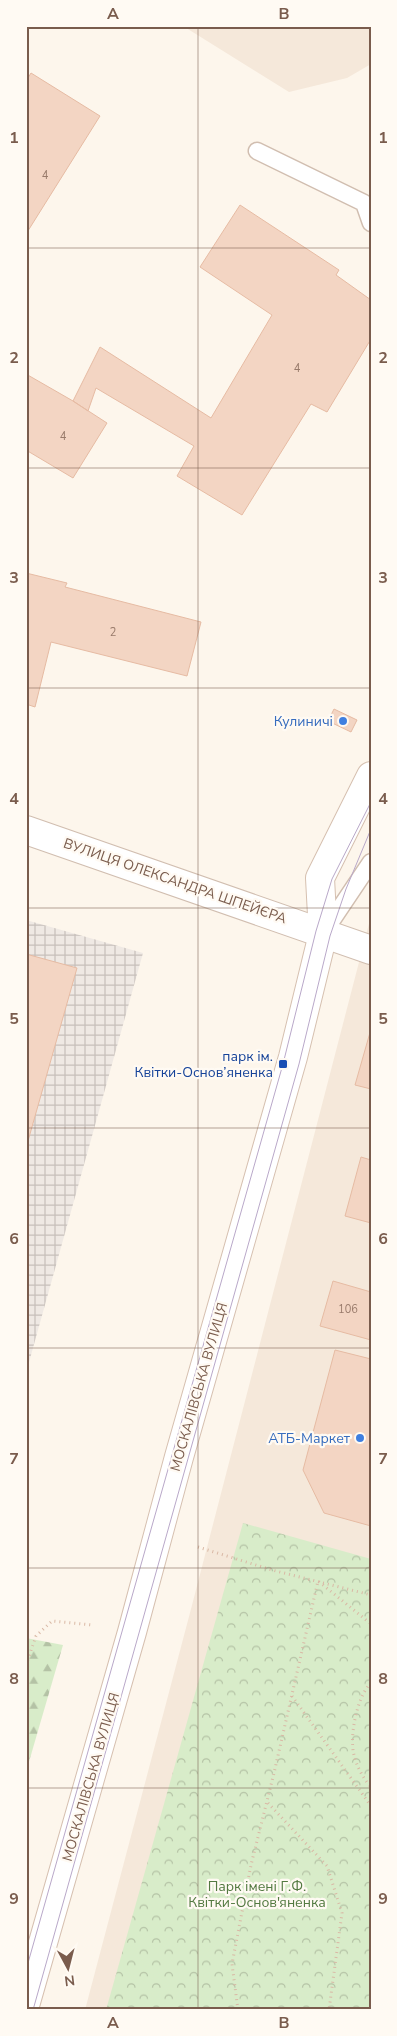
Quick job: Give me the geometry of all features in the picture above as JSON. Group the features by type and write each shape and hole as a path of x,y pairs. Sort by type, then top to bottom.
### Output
{"street":[{"name":"МОСКАЛІВСЬКА ВУЛИЦЯ","path":"26,2002 293,1057 323,934 320,878 371,776"},
{"name":"ВУЛИЦЯ ОЛЕКСАНДРА ШПЕЙЄРА","path":"26,830 371,950"}],"lane":[{"path":"257,151 364,203 371,223"},
{"path":"323,934 371,862"}],"path":[{"path":"198,1548 272,1570 318,1580 371,1595"},
{"path":"318,1580 371,1624"},
{"path":"238,2010 232,1964 251,1865 318,1580"},
{"path":"26,1665 36,1636 52,1621 92,1625"},
{"path":"371,1683 357,1707 353,1736 354,1755 371,1787"},
{"path":"292,1696 371,1806"},
{"path":"267,1802 327,1866 342,1913 329,2010"}],"shaded area":[{"path":"183,26 371,26 371,64 347,78 289,92"},
{"path":"371,916 371,2010 85,2010 191,1609"},
{"path":"26,920 143,953 26,1373"}],"green space":[{"name":"Парк імені Г.Ф. Квітки-Основ'яненка","path":"243,1523 371,1559 371,2010 106,2010"},
{"path":"26,1638 63,1645 26,1772"}],"building":[{"path":"31,73 100,116 26,234 26,81"},
{"path":"240,205 339,270 336,275 371,300 371,339 327,412 311,404 242,515 177,476 194,446 96,388 88,411 73,401 100,347 211,418 272,315 200,267"},
{"path":"26,374 107,423 73,478 26,450"},
{"path":"26,573 67,583 65,587 201,622 187,676 51,642 35,707 26,704"},
{"name":"Кулиничі","path":"334,709 357,720 351,732 328,721"},
{"path":"26,954 77,968 26,1148"},
{"path":"371,1029 371,1089 355,1085"},
{"path":"361,1157 371,1160 371,1223 345,1216"},
{"path":"333,1281 371,1292 371,1340 320,1326"},
{"path":"335,1350 371,1359 371,1526 324,1513 303,1470"}],"tram line":[{"path":"26,1970 283,1064 316,931 332,879 371,802"},
{"path":"33,2010 299,1064 330,936 346,889 371,829"}],"place":[{"name":"Кулиничі","path":"343,721"},
{"name":"парк ім. Квітки-Основ’яненка","path":"283,1064"},
{"name":"АТБ-Маркет","path":"360,1438"}]}
